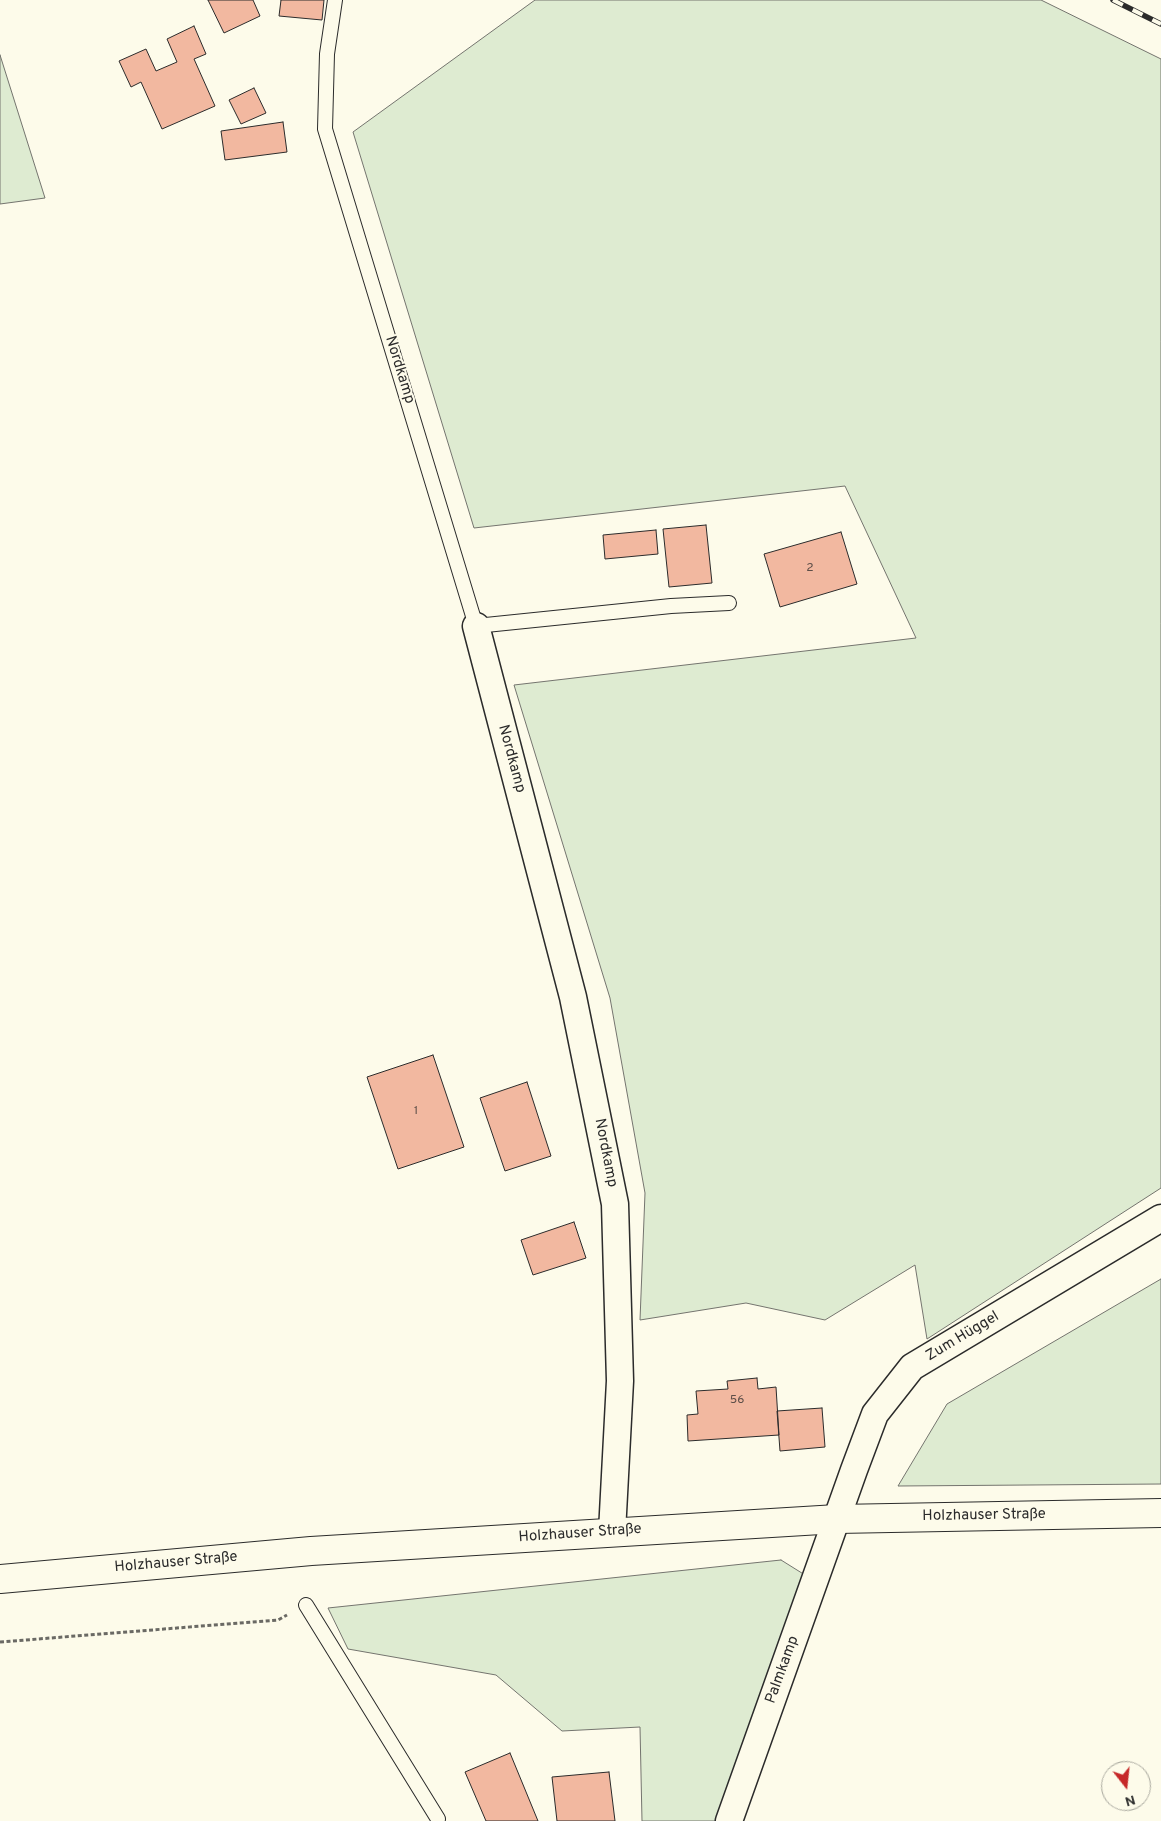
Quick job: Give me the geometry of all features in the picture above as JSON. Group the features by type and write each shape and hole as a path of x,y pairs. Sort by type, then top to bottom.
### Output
{"street":[{"name":"Nordkamp","path":"476,626 573,996 615,1204 620,1381 612,1532"},
{"name":"Zum Hüggel","path":"836,1519 875,1414 912,1367 1161,1218"},
{"name":"Holzhauser Straße","path":"0,1579 311,1551 836,1519 1161,1513"},
{"name":"Palmkamp","path":"729,1821 836,1519"}],"lane":[{"name":"Nordkamp","path":"335,0 326,54 325,129 476,626"},
{"path":"476,626 671,606 729,603"},
{"path":"306,1605 438,1819"}],"path":[{"path":"0,1642 278,1620 306,1605"}],"green space":[{"path":"535,0 1041,0 1161,59 1161,1188 927,1339 915,1265 825,1320 746,1303 640,1320 645,1193 610,998 514,685 916,638 845,486 474,528 353,132"},
{"path":"0,55 45,198 0,204"},
{"path":"1161,1279 1161,1484 898,1486 947,1404"},
{"path":"781,1560 805,1575 716,1821 642,1821 640,1727 562,1731 496,1675 348,1649 328,1608"}],"building":[{"path":"208,0 253,0 260,16 224,33"},
{"path":"281,0 324,0 322,20 279,16"},
{"path":"194,26 206,54 194,59 215,106 162,129 141,82 131,87 119,61 146,49 156,71 177,62 167,39"},
{"path":"254,88 266,113 241,124 229,100"},
{"path":"283,122 287,152 225,160 221,131"},
{"path":"706,525 712,583 669,587 663,529"},
{"path":"656,530 658,554 605,559 603,535"},
{"path":"841,532 857,584 780,607 764,554"},
{"path":"433,1055 464,1147 398,1169 367,1077"},
{"path":"527,1082 551,1156 505,1171 480,1098"},
{"path":"574,1222 586,1258 533,1275 521,1240"},
{"path":"757,1378 758,1389 776,1387 779,1435 688,1441 687,1415 698,1414 696,1391 728,1389 727,1381"},
{"path":"822,1408 825,1447 780,1451 777,1411"},
{"path":"510,1753 538,1821 486,1821 465,1772"},
{"path":"609,1772 615,1821 557,1821 552,1777"}],"railway":[{"path":"1113,0 1161,24"}]}
